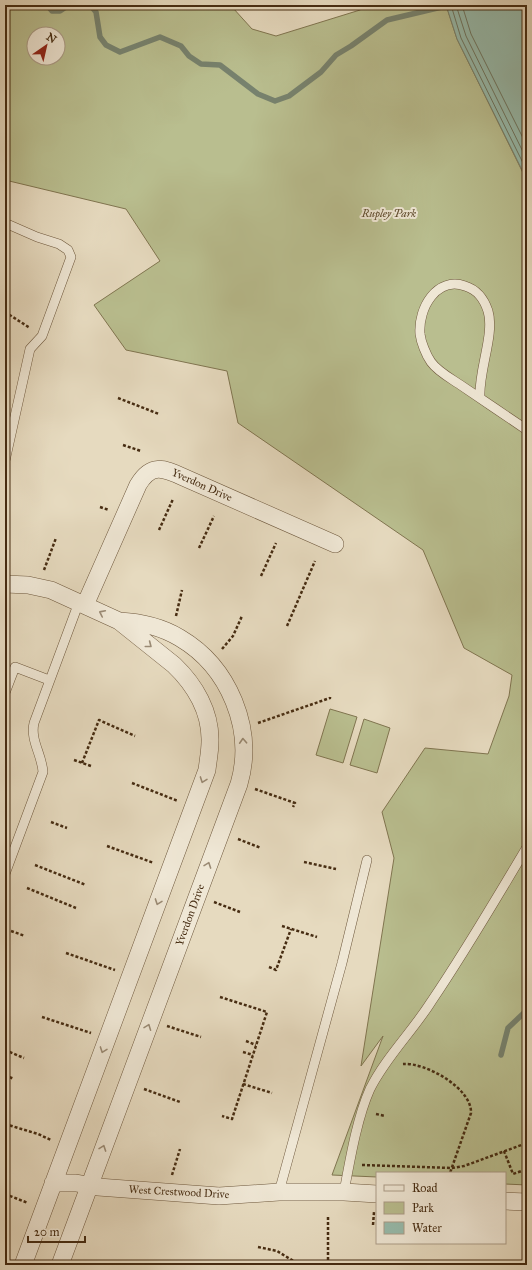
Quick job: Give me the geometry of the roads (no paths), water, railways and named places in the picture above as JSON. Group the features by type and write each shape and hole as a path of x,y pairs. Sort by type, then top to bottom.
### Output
{"street":[{"name":"Yverdon Drive","path":"23,1265 207,770 210,743 210,730 206,713 196,691 182,673 119,621 82,604 138,485 143,477 157,469 166,469 335,544"},
{"path":"5,584 28,585 51,590 82,604"},
{"name":"Yverdon Drive","path":"60,1265 240,782 243,763 244,739 238,712 229,688 209,661 201,653 180,638 156,628 132,622 119,621"},
{"name":"West Crestwood Drive","path":"53,1183 76,1183 104,1187 219,1196 280,1192 344,1192 376,1202"},
{"path":"506,1201 527,1202"}],"lane":[{"path":"5,223 37,237 59,244 68,250 71,257 42,336 30,349 5,461"},
{"path":"480,398 481,376 490,327 489,312 483,298 474,289 460,284 446,284 435,291 426,302 422,314 420,334 431,362 443,373 527,430"},
{"path":"5,874 43,772 32,729 49,680 82,604"},
{"path":"5,693 15,667 49,680"},
{"path":"344,1192 362,1110 376,1078 390,1057 431,1004 527,847"},
{"path":"280,1192 342,963 367,860"}],"water":[{"path":"446,5 527,5 527,180 457,39"}],"waterway":[{"path":"47,5 52,11 60,11 69,5"},
{"path":"90,5 96,12 100,37 106,45 120,52 160,37 181,46 189,56 201,64 220,65 258,94 275,101 289,96 321,72 336,55 387,20 450,5"},
{"path":"501,1055 508,1028 527,1010"}],"park label":[{"name":"Rupley Park","path":"389,213"}]}
